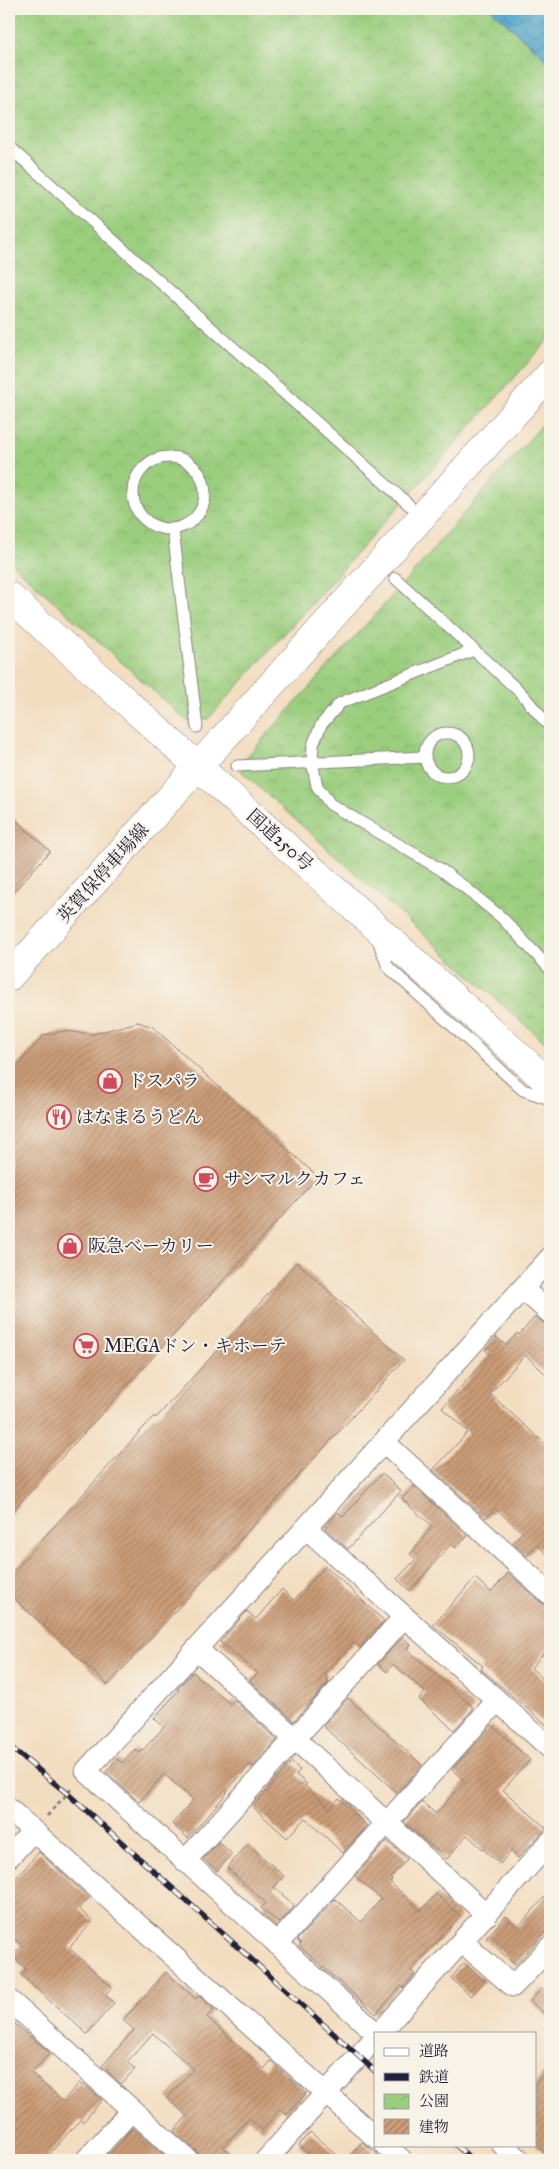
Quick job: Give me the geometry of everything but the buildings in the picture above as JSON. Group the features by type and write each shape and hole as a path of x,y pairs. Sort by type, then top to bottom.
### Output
{"main road":[{"name":"英賀保停車場線","path":"9,977 550,374"},
{"name":"国道250号","path":"9,596 550,1084"}],"street":[{"path":"375,2032 86,1771 550,1258"},
{"path":"523,1289 550,1313"},
{"path":"384,1442 550,1594"},
{"path":"306,1528 550,1748"},
{"path":"186,1861 404,1617"},
{"path":"197,1649 486,1915"},
{"path":"277,1944 497,1701"},
{"path":"9,1809 374,2136"},
{"path":"9,1857 33,1831"},
{"path":"381,2032 550,1842"},
{"path":"462,1942 513,1986 550,1947"},
{"path":"9,2000 188,2160"},
{"path":"266,2160 374,2039"},
{"path":"86,2160 132,2110"},
{"path":"386,2146 402,2160"},
{"path":"504,2146 520,2160"}],"lane":[{"path":"9,147 409,505"},
{"path":"161,457 174,457 185,460 195,467 202,477 206,488 205,500 201,511 189,523 173,530 161,529 149,524 140,516 134,505 132,493 134,480 145,466 161,457"},
{"path":"173,530 197,727"},
{"path":"395,578 522,693 550,727"},
{"path":"474,650 340,703 321,725 312,745 312,762 317,786 330,804 440,869 502,918 550,969"},
{"path":"448,732 462,738 469,752 466,767 453,776 438,775 426,765 424,757 424,749 433,736 448,732"},
{"path":"237,766 424,757"},
{"path":"370,920 388,967 523,1090 550,1099"}],"path":[{"path":"33,1831 68,1794 86,1771"}],"green space":[{"path":"9,9 491,9 550,63 550,338 208,719 187,721 9,561"},
{"path":"550,416 550,1047 242,772 243,761 437,546"}],"water":[{"path":"491,9 550,9 550,63"}],"railway":[{"path":"9,1746 68,1794 374,2070"},
{"path":"457,2146 472,2160"}],"place":[{"name":"ドスパラ","path":"110,1081"},
{"name":"はなまるうどん","path":"59,1117"},
{"name":"サンマルクカフェ","path":"206,1179"},
{"name":"阪急ベーカリー","path":"70,1246"},
{"name":"MEGAドン・キホーテ","path":"86,1346"}]}
